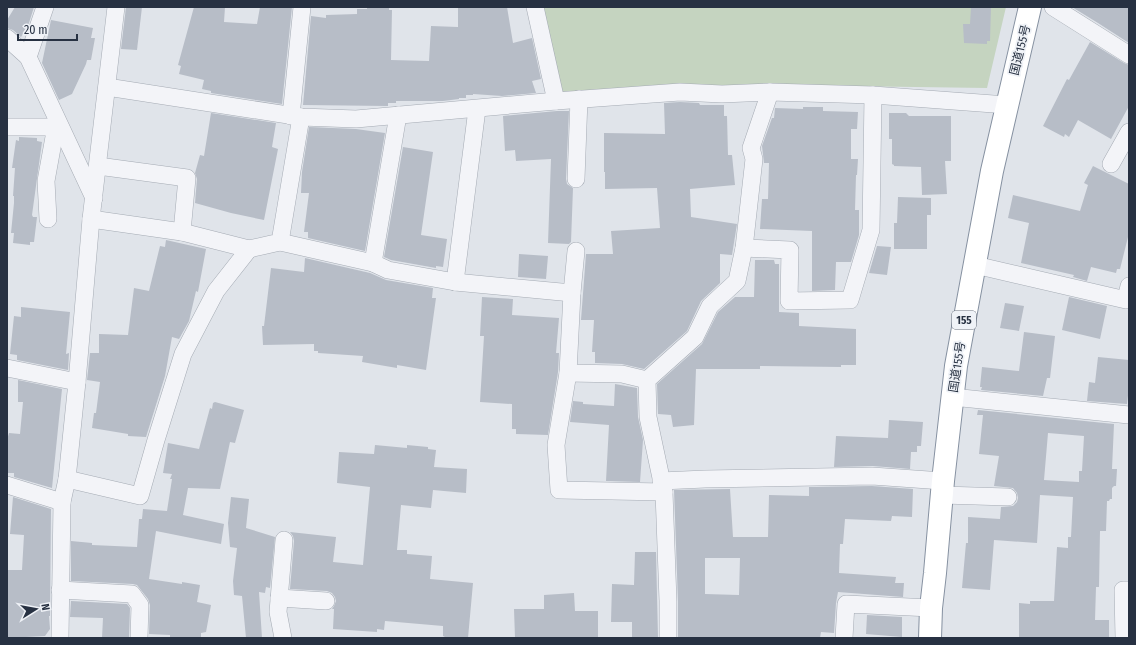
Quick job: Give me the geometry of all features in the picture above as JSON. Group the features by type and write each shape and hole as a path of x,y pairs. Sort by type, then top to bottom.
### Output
{"highway":[{"name":"国道155号","path":"930,638 931,608 936,573 942,488 956,366 992,171 1030,7"}],"street":[{"path":"28,57 44,7"},
{"path":"60,638 62,502 67,479 91,219 116,7"},
{"path":"280,242 296,116 302,7"},
{"path":"535,7 556,101"},
{"path":"1053,7 1129,55"},
{"path":"7,38 28,57 58,126 94,198"},
{"path":"107,87 296,116 356,119 579,99 680,92 722,94 770,92 873,95 1007,104"},
{"path":"668,638 663,487 648,418 647,380 695,337 710,306 737,281 744,248 754,159 751,148 770,92"},
{"path":"744,248 790,250 789,301 850,300 871,230 873,95"},
{"path":"576,179 579,99"},
{"path":"455,282 477,108"},
{"path":"373,263 398,115"},
{"path":"7,127 58,126"},
{"path":"48,219 46,181 58,126"},
{"path":"1111,164 1129,132"},
{"path":"98,166 186,178 182,232"},
{"path":"91,219 182,232 249,249 280,242 373,263 388,270 455,282 572,293"},
{"path":"67,479 140,496 183,354 216,291 249,249"},
{"path":"576,251 572,293 568,373 556,445 559,490 663,487 705,479 872,476 1008,497"},
{"path":"975,265 1126,300 1129,286"},
{"path":"7,368 77,382"},
{"path":"568,373 622,374 647,380"},
{"path":"952,397 1129,414"},
{"path":"7,485 62,502"},
{"path":"283,638 278,612 284,540"},
{"path":"60,590 132,594 140,605 139,638"},
{"path":"1124,638 1123,590 1129,590"},
{"path":"279,598 326,601"},
{"path":"844,638 846,604 931,608"}],"green space":[{"path":"539,7 1006,7 987,88 772,85 563,93 557,89"}],"building":[{"path":"15,7 34,7 28,26 21,37 13,30 7,28 7,20"},
{"path":"126,7 142,7 137,50 121,49"},
{"path":"194,7 225,7 224,22 257,24 260,7 292,7 282,104 211,93 211,91 202,89 204,80 179,74 181,66 178,65"},
{"path":"367,7 389,7 389,10 392,10 391,60 429,61 431,26 458,27 458,7 507,7 513,43 532,38 541,79 532,81 536,93 502,96 473,94 466,95 466,98 443,101 396,101 396,103 388,103 388,106 303,105 311,16 326,18 326,15 357,14 357,9 367,9"},
{"path":"971,7 991,7 990,41 987,41 987,44 964,43 963,24 970,24"},
{"path":"1072,7 1129,7 1129,43 1098,23"},
{"path":"51,20 93,28 91,38 95,38 91,60 87,60 72,94 59,100 42,63"},
{"path":"1090,42 1129,65 1129,106 1111,139 1078,120 1069,137 1065,134 1064,137 1043,126 1067,79 1069,80"},
{"path":"664,103 699,103 700,105 724,105 724,116 727,116 728,155 732,155 735,185 690,189 691,217 737,224 732,255 720,254 720,283 701,301 687,331 644,369 622,364 595,363 595,352 592,352 594,320 581,320 586,254 613,254 611,231 660,228 657,188 605,189 604,133 665,134"},
{"path":"803,107 823,107 823,111 858,112 857,129 851,129 851,159 858,159 855,210 859,210 859,235 851,262 836,262 835,290 812,291 812,231 760,229 762,199 768,199 769,163 764,163 762,146 772,118 774,118 775,108 803,109"},
{"path":"569,111 566,179 567,184 573,188 571,242 569,244 548,243 551,159 516,161 515,150 505,151 503,116"},
{"path":"211,113 276,123 272,147 278,149 264,220 195,203 197,179 195,173 200,155 204,156"},
{"path":"889,113 906,113 909,116 951,116 951,161 945,161 947,194 922,195 921,167 894,166 892,164 892,139 889,139"},
{"path":"309,127 356,129 385,133 365,251 308,238 308,232 304,232 309,193 301,193 302,172"},
{"path":"19,137 37,138 37,141 42,142 32,215 33,217 37,217 34,242 30,242 30,245 13,243 14,233 11,233 15,168 12,168 16,140 19,141"},
{"path":"403,147 433,152 421,235 447,239 443,267 436,266 436,268 391,260 384,257"},
{"path":"1093,166 1129,184 1129,233 1120,269 1117,269 1116,273 1091,267 1087,281 1073,277 1074,275 1021,263 1029,223 1008,218 1013,195 1080,211 1088,185 1084,183"},
{"path":"898,197 931,198 931,215 927,215 927,249 894,249 894,223 897,223"},
{"path":"166,240 206,249 198,292 196,291 189,321 179,339 172,337 165,376 146,437 128,436 128,434 92,428 94,413 96,413 100,382 87,380 90,353 99,353 99,334 128,335 134,288 149,291 160,246 165,247"},
{"path":"877,246 891,247 887,275 869,273"},
{"path":"519,254 548,256 546,279 518,277"},
{"path":"305,258 370,273 386,280 433,288 432,298 436,298 426,370 397,365 397,368 362,362 363,356 318,353 318,351 314,351 314,344 263,345 262,326 264,326 271,268 304,272"},
{"path":"755,260 774,260 775,264 779,264 779,312 799,313 799,326 856,329 856,365 841,365 841,367 760,366 760,369 696,369 694,425 673,427 671,415 658,414 657,384 702,344 718,312 735,297 754,297"},
{"path":"482,297 513,299 512,315 559,318 556,353 559,353 558,372 548,435 516,434 516,429 512,429 512,404 480,402 484,336 480,336"},
{"path":"1069,297 1107,306 1100,339 1062,330"},
{"path":"1005,303 1024,306 1019,331 1000,328"},
{"path":"21,307 70,312 66,354 69,353 68,370 17,360 17,355 10,354 14,316 21,317"},
{"path":"1024,332 1055,336 1050,378 1047,378 1043,396 981,390 982,367 1019,371"},
{"path":"1098,357 1129,360 1129,387 1127,404 1087,401 1089,382 1095,383"},
{"path":"18,380 62,389 52,488 14,477 14,473 7,473 7,440 9,433 20,434 23,402 18,402"},
{"path":"615,384 637,388 638,417 643,440 640,482 606,481 609,425 570,422 573,401 583,402 583,404 614,406"},
{"path":"215,402 244,410 235,443 230,442 220,489 188,488 183,515 224,524 221,544 156,531 149,579 200,585 197,602 211,605 206,632 201,633 201,638 170,638 170,635 149,634 150,605 148,599 137,585 71,581 71,541 92,543 92,545 137,547 139,519 142,519 143,509 167,511 172,479 170,479 172,474 163,473 168,443 199,449 210,408 212,409 213,403"},
{"path":"978,410 1114,424 1112,469 1117,469 1116,486 1112,488 1112,499 1107,501 1106,531 1100,531 1099,587 1096,587 1095,620 1109,620 1109,638 1019,638 1019,603 1030,604 1030,601 1054,601 1057,547 1068,548 1068,537 1071,537 1073,497 1040,495 1037,543 994,540 990,590 962,588 966,543 968,543 968,517 1000,519 1001,507 1013,506 1017,502 1018,498 1017,493 1013,488 994,486 999,456 979,454 983,415 977,415","holes":["1048,433 1084,436 1082,471 1079,471 1079,482 1044,480"]},
{"path":"889,420 923,422 921,446 917,446 917,452 911,452 910,469 873,466 834,467 836,436 888,438"},
{"path":"375,445 407,448 407,445 428,447 428,449 436,450 434,467 467,469 466,493 433,490 431,508 401,505 397,550 407,550 407,554 432,556 430,579 473,583 468,638 445,638 443,636 443,626 385,621 384,630 377,629 377,632 333,629 334,609 332,609 336,601 332,593 327,591 290,589 294,541 290,532 336,537 333,562 363,565 370,487 337,483 339,452 374,454"},
{"path":"872,486 913,489 912,517 892,516 891,521 845,519 843,544 840,544 839,573 896,577 895,583 904,583 903,597 838,592 834,633 821,632 820,638 678,638 674,490 730,489 733,537 768,537 769,495 809,496 809,487","holes":["705,558 740,558 739,595 705,594"]},
{"path":"13,497 51,509 50,629 45,636 7,638 7,570 22,570 24,535 10,534"},
{"path":"231,497 249,499 246,528 275,537 270,588 266,587 265,593 259,592 262,638 246,638 242,596 234,595 233,581 237,548 230,547 228,523"},
{"path":"635,552 656,552 658,638 632,638 632,622 611,622 612,584 634,585"},
{"path":"574,593 575,611 598,611 598,638 515,638 514,609 544,609 544,595"},
{"path":"71,601 127,604 130,608 129,638 102,638 103,618 70,617"},
{"path":"867,615 902,617 902,637 866,634"}]}
